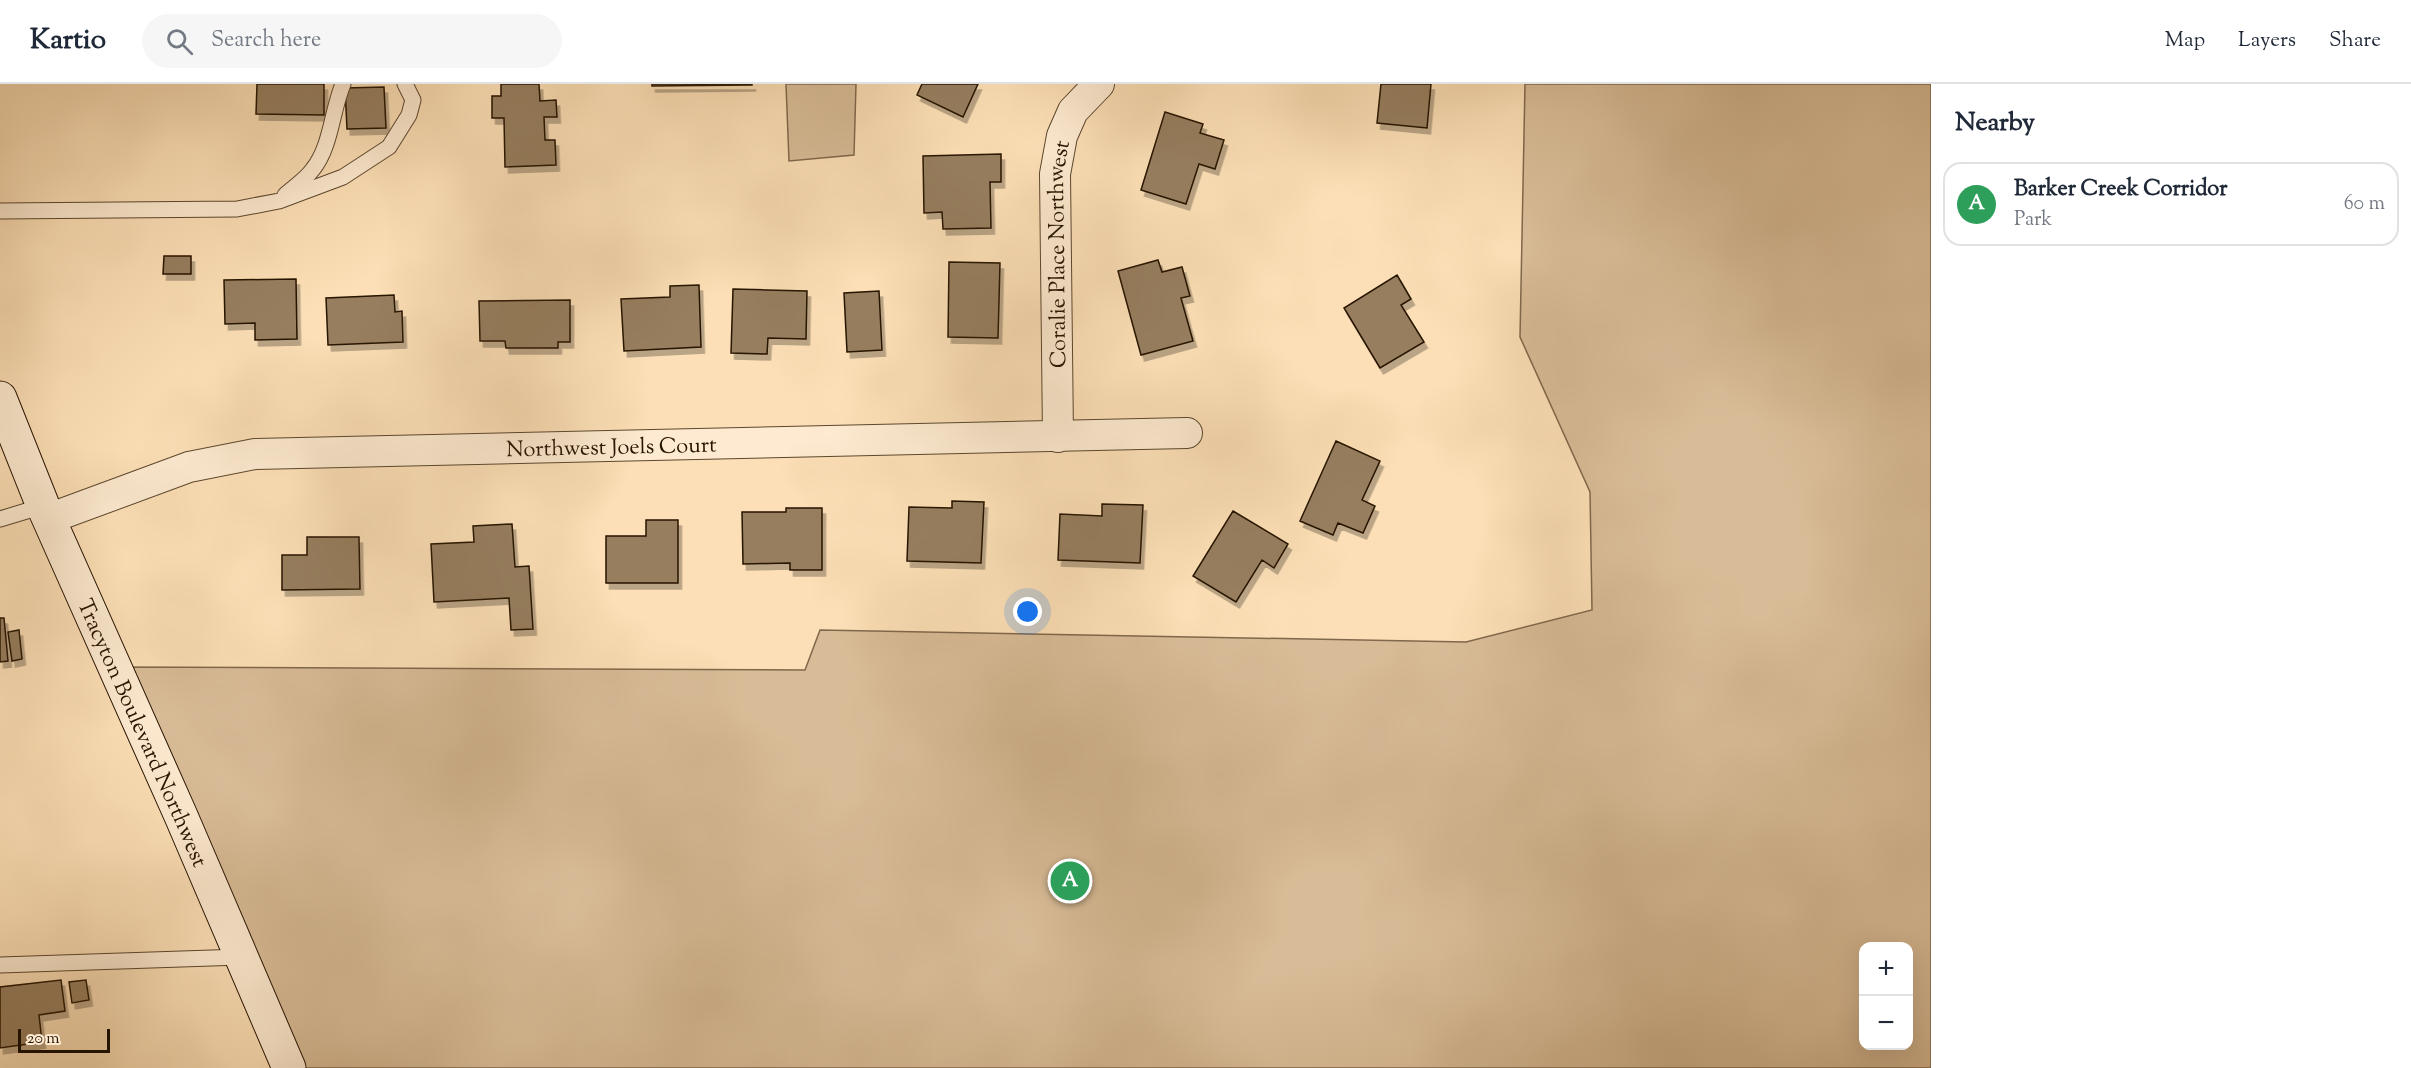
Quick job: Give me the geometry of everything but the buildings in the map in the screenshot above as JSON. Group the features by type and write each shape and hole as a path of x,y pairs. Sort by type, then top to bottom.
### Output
{"main road":[{"name":"Tracyton Boulevard Northwest","path":"0,399 46,512 289,1068"}],"street":[{"name":"Coralie Place Northwest","path":"1058,437 1055,174 1062,136 1073,111 1099,84"},
{"name":"Northwest Joels Court","path":"46,512 189,467 255,454 1187,433"}],"lane":[{"path":"279,201 314,169 329,137 337,98 343,84"},
{"path":"0,211 237,209 279,201 344,177 389,147 410,116 412,100 405,84"},
{"path":"0,519 46,512"},
{"path":"0,965 242,957"}],"shaded area":[{"path":"786,84 856,84 854,155 789,161"},
{"path":"1525,84 1931,84 1931,1068 289,1068 113,667 805,670 820,630 1466,642 1592,610 1590,492 1520,337"}],"place":[{"name":"Barker Creek Corridor","path":"1070,881"}]}
